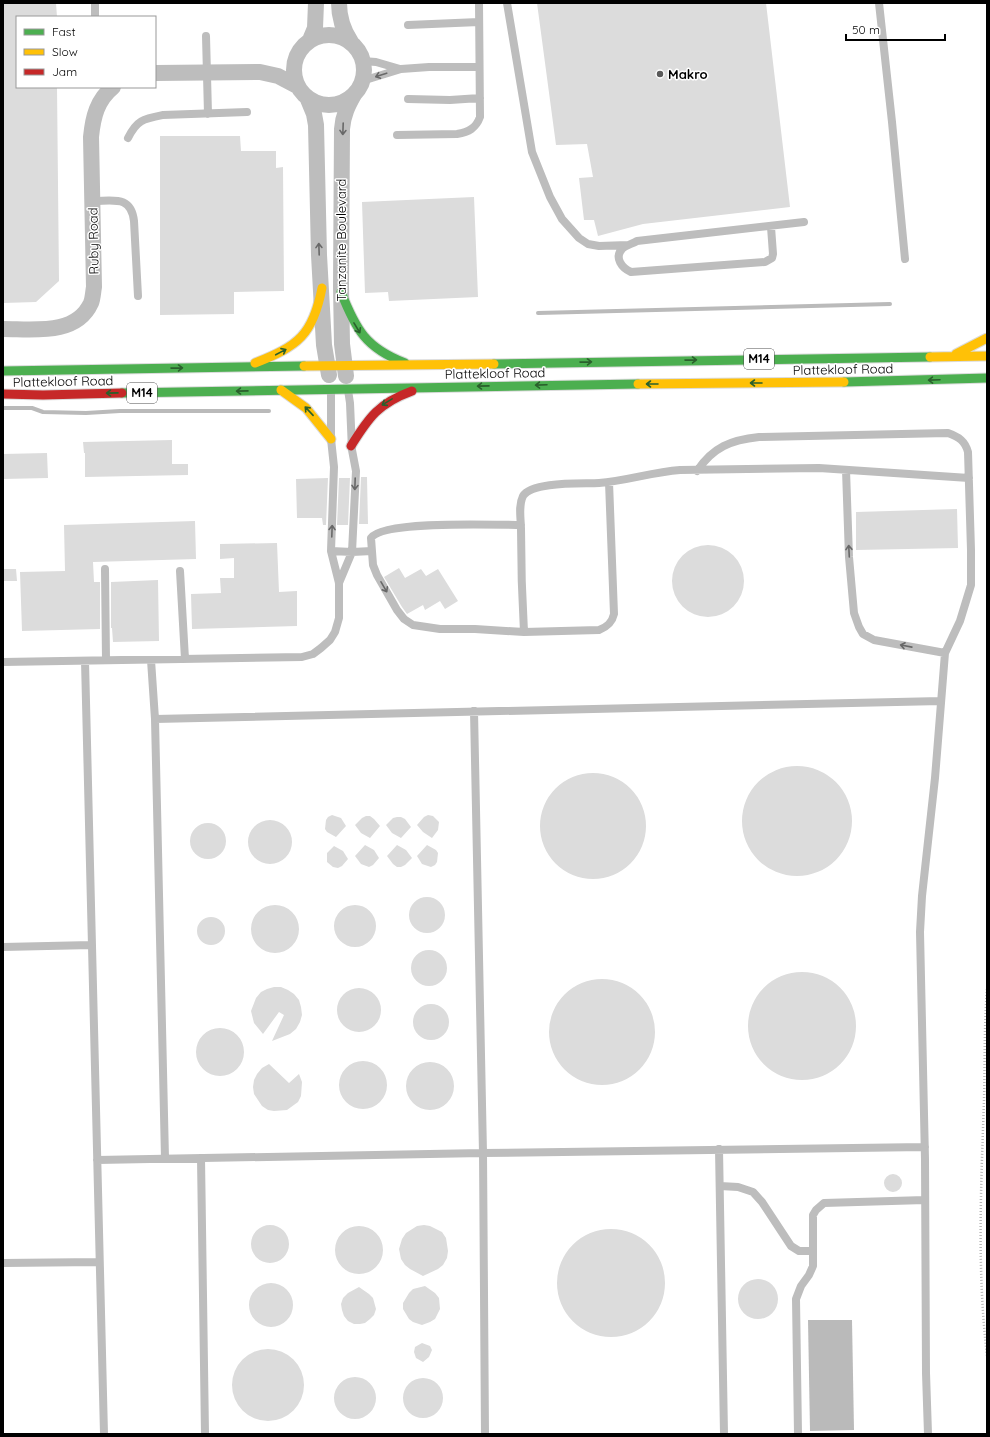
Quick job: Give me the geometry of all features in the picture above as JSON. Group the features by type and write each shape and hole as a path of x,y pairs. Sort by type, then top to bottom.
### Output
{"main road":[{"path":"245,367 277,355 292,346 304,335 316,315 322,288"},
{"path":"341,292 356,326 369,344 386,356 409,365"},
{"path":"953,356 987,338"},
{"name":"Plattekloof Road","path":"3,371 987,356"},
{"path":"972,378 987,384"},
{"name":"Plattekloof Road","path":"3,394 595,384 874,382 987,378"},
{"path":"351,446 366,421 379,407 401,394 422,387"},
{"path":"281,390 306,408 331,439"}],"street":[{"path":"302,92 294,74 294,60 315,28 316,3"},
{"path":"156,73 206,74 260,72 278,76 317,103 331,105 344,102 359,87 364,68 360,54 344,32 340,20 339,3"},
{"path":"260,72 288,60 305,44 325,35 338,36 351,42"},
{"name":"Tanzanite Boulevard","path":"348,389 342,344 341,292 343,118 349,103 359,87"},
{"name":"Ruby Road","path":"3,329 56,328 68,325 85,312 91,302 94,287 91,137 95,111 108,89"},
{"name":"Tanzanite Boulevard","path":"302,92 314,114 316,125 319,255 324,345 331,389"}],"lane":[{"path":"95,3 95,16"},
{"path":"397,135 457,134 466,132 478,124 480,117 479,3"},
{"path":"507,3 532,152 550,197 562,219 579,238 588,244 599,246 628,246"},
{"path":"879,3 905,259"},
{"path":"408,25 479,22"},
{"path":"206,36 208,114"},
{"path":"362,61 376,62 401,69"},
{"path":"359,87 401,69 429,67 479,67"},
{"path":"408,99 450,100 480,98"},
{"path":"128,138 137,124 151,117 163,115 247,112"},
{"path":"93,201 122,201 130,207 133,213 138,296"},
{"path":"771,227 773,254 772,258 765,262 631,272 623,267 619,259 619,254 636,241 771,227 804,222"},
{"path":"3,662 302,658 313,654 321,648 335,632 339,618 339,584 331,551 334,466 331,439 331,389"},
{"path":"339,584 352,552 356,471 351,446 350,403 348,389"},
{"path":"697,471 710,454 725,445 744,439 759,437 948,433 957,436 962,440 967,448 969,459 971,585 960,621 945,653 935,778 922,896 920,932 925,1147 926,1373 928,1434"},
{"path":"524,632 521,586 521,502 524,495 528,491 550,485 609,482 667,471 791,468 969,478"},
{"path":"846,470 849,557 854,613 859,627 863,634 874,640 945,653"},
{"path":"521,525 433,525 396,528 373,535 371,542 373,565 397,610 404,619 413,625 440,629 474,629 524,632 599,630 606,628 612,620 614,601 609,482"},
{"path":"331,551 372,551"},
{"path":"105,569 106,660"},
{"path":"180,571 185,659"},
{"path":"152,660 155,719 165,1158"},
{"path":"85,661 104,1434"},
{"path":"155,719 941,700"},
{"path":"474,711 483,1153 485,1434"},
{"path":"3,947 92,945"},
{"path":"97,1160 719,1149 925,1147"},
{"path":"719,1149 724,1434"},
{"path":"201,1158 204,1434"},
{"path":"720,1186 738,1187 753,1192 762,1202 791,1246 799,1250 812,1252"},
{"path":"798,1434 796,1299 801,1286 812,1271 814,1215 816,1210 824,1203 925,1200"},
{"path":"3,1263 99,1262"}],"path":[{"path":"987,989 981,1182 984,1332 987,1356"}],"shaded area":[{"path":"808,1320 852,1320 854,1430 810,1431"}],"building":[{"path":"3,3 56,3 57,16 16,16 16,88 57,88 59,281 36,302 3,303"},
{"name":"Makro","path":"537,3 766,3 790,207 643,224 598,236 594,220 584,220 579,178 593,177 587,144 556,145"},
{"path":"160,136 240,136 241,151 276,151 276,168 283,167 284,291 234,292 234,314 160,315"},
{"path":"474,197 478,297 389,301 388,292 365,293 362,202"},
{"path":"172,440 172,464 188,464 188,475 85,477 85,453 83,442"},
{"path":"47,453 48,478 3,479 3,454"},
{"path":"361,477 367,477 368,524 359,524"},
{"path":"328,478 326,525 323,525 322,518 297,518 296,479"},
{"path":"339,478 350,478 348,525 337,525"},
{"path":"957,509 958,548 856,550 856,512"},
{"path":"195,521 196,559 93,562 94,582 100,582 100,629 22,631 20,572 65,571 64,525"},
{"path":"277,543 279,592 297,591 297,626 192,629 191,594 221,593 220,578 234,578 234,558 220,559 220,544"},
{"path":"701,545 715,545 734,555 744,574 744,588 734,607 715,617 701,617 682,607 672,588 672,574 682,555"},
{"path":"399,568 405,578 421,569 426,576 438,569 458,601 445,609 440,601 425,610 423,605 407,614 384,577"},
{"path":"3,569 16,569 17,581 3,581"},
{"path":"158,580 159,641 113,642 111,628 111,582"},
{"path":"797,766 818,770 836,782 848,800 852,821 848,842 836,860 818,872 797,876 776,872 758,860 746,842 742,821 746,800 758,782 776,770"},
{"path":"593,773 613,777 630,789 642,806 646,826 642,846 630,863 613,875 593,879 573,875 556,863 544,846 540,826 544,806 556,789 573,777"},
{"path":"332,815 341,818 346,826 336,837 327,832 325,829 326,820"},
{"path":"428,815 433,816 439,822 438,830 432,838 423,832 417,825 424,817"},
{"path":"366,816 370,816 380,826 370,838 361,833 355,825"},
{"path":"397,817 405,819 411,827 401,838 392,833 386,825 393,818"},
{"path":"270,820 282,824 288,830 292,842 288,854 282,860 270,864 258,860 252,854 248,842 252,830 258,824"},
{"path":"212,823 221,828 225,834 225,848 221,854 212,859 204,859 195,854 191,848 190,837 195,828 201,824"},
{"path":"365,845 374,850 379,858 369,867 361,864 355,856"},
{"path":"397,845 406,850 412,858 401,867 397,867 393,864 387,856"},
{"path":"427,845 436,850 438,853 437,862 431,867 422,864 417,856"},
{"path":"334,846 343,851 348,859 338,868 333,867 327,862 327,853"},
{"path":"427,897 440,902 445,915 440,928 427,933 414,928 409,915 414,902"},
{"path":"275,905 284,907 292,912 297,920 299,929 297,938 292,946 284,951 275,953 266,951 258,946 253,938 251,929 253,920 258,912 266,907"},
{"path":"351,905 359,905 367,908 373,914 376,926 373,938 367,944 359,947 351,947 343,944 337,938 334,930 334,922 337,914 343,908"},
{"path":"211,917 221,921 225,931 221,941 211,945 201,941 197,931 201,921"},
{"path":"429,950 442,955 447,968 442,981 429,986 416,981 411,968 416,955"},
{"path":"802,972 823,976 841,987 852,1005 856,1026 852,1047 841,1065 823,1076 802,1080 781,1076 763,1065 752,1047 748,1026 752,1005 763,987 781,976"},
{"path":"602,979 622,983 639,995 651,1012 655,1032 651,1052 639,1069 622,1081 602,1085 582,1081 565,1069 553,1052 549,1032 553,1012 565,995 582,983"},
{"path":"274,987 281,987 294,994 299,1000 302,1015 296,1029 290,1034 272,1041 284,1015 279,1012 263,1034 254,1023 251,1011 256,998 261,992"},
{"path":"359,988 371,992 377,998 381,1010 377,1022 371,1028 359,1032 347,1028 341,1022 337,1010 341,998 347,992"},
{"path":"431,1004 444,1009 449,1022 444,1035 431,1040 418,1035 413,1022 418,1009"},
{"path":"215,1028 225,1028 237,1035 244,1047 244,1057 237,1069 225,1076 215,1076 207,1072 200,1065 196,1057 196,1047 200,1039 207,1032"},
{"path":"363,1061 372,1063 380,1068 385,1076 387,1085 385,1094 380,1102 372,1107 363,1109 354,1107 346,1102 341,1094 339,1085 341,1076 346,1068 354,1063"},
{"path":"430,1062 439,1064 447,1069 452,1077 454,1086 452,1095 447,1103 439,1108 430,1110 421,1108 413,1103 408,1095 406,1086 408,1077 413,1069 421,1064"},
{"path":"269,1064 289,1083 299,1074 302,1082 301,1096 298,1102 287,1110 268,1110 262,1106 254,1094 254,1080 257,1074 262,1068"},
{"path":"889,1174 897,1174 902,1179 900,1190 897,1192 889,1192 884,1187 884,1179"},
{"path":"270,1225 283,1231 289,1244 283,1257 270,1263 257,1257 251,1244 257,1231"},
{"path":"359,1226 368,1228 376,1233 381,1241 383,1250 381,1259 376,1267 368,1272 359,1274 350,1272 342,1267 337,1259 335,1250 337,1241 342,1233 350,1228"},
{"path":"417,1226 430,1226 442,1232 446,1238 448,1251 447,1258 443,1265 423,1276 405,1265 401,1259 399,1249 402,1239 406,1233"},
{"path":"611,1229 632,1233 649,1245 661,1262 665,1283 661,1304 649,1321 632,1333 611,1337 590,1333 573,1321 561,1304 557,1283 561,1262 573,1245 590,1233"},
{"path":"762,1279 769,1282 775,1288 778,1299 777,1307 769,1316 762,1319 754,1319 747,1316 739,1307 738,1295 741,1288 750,1280"},
{"path":"267,1283 275,1283 287,1289 293,1301 293,1309 287,1321 275,1327 267,1327 255,1321 249,1309 249,1301 255,1289"},
{"path":"425,1286 439,1298 440,1309 435,1319 422,1325 409,1319 403,1309 403,1303 413,1289"},
{"path":"359,1287 373,1298 376,1309 374,1315 365,1323 354,1324 348,1321 344,1316 341,1304 343,1298 348,1293"},
{"path":"422,1343 430,1346 432,1350 429,1357 423,1362 416,1358 414,1352 415,1347"},
{"path":"261,1349 275,1349 282,1351 294,1359 302,1371 304,1385 302,1399 294,1411 282,1419 275,1421 261,1421 254,1419 242,1411 234,1399 232,1392 232,1378 234,1371 242,1359 254,1351"},
{"path":"351,1377 359,1377 367,1380 373,1386 376,1398 373,1410 367,1416 359,1419 351,1419 343,1416 337,1410 334,1402 334,1394 337,1386 343,1380"},
{"path":"423,1378 431,1380 437,1384 441,1390 443,1398 441,1406 437,1412 431,1416 423,1418 415,1416 409,1412 405,1406 403,1398 405,1390 409,1384 415,1380"}],"waterway":[{"path":"538,313 890,304"},
{"path":"3,408 32,408 43,412 86,413 120,411 269,411"}],"traffic: fast":[{"path":"341,292 352,317 364,336 381,351 405,363"},
{"path":"494,364 930,357"},
{"path":"3,371 304,366"},
{"path":"844,382 987,378"},
{"path":"122,393 638,384"}],"traffic: slow":[{"path":"255,363 282,351 301,337 314,317 322,288"},
{"path":"956,354 987,338"},
{"path":"930,357 987,356"},
{"path":"304,366 494,364"},
{"path":"638,384 844,382"},
{"path":"281,390 306,408 331,439"}],"traffic: jam":[{"path":"351,446 363,427 376,412 391,401 412,391"},
{"path":"3,394 43,395 122,393"}],"place":[{"name":"Makro","path":"660,74"}]}
